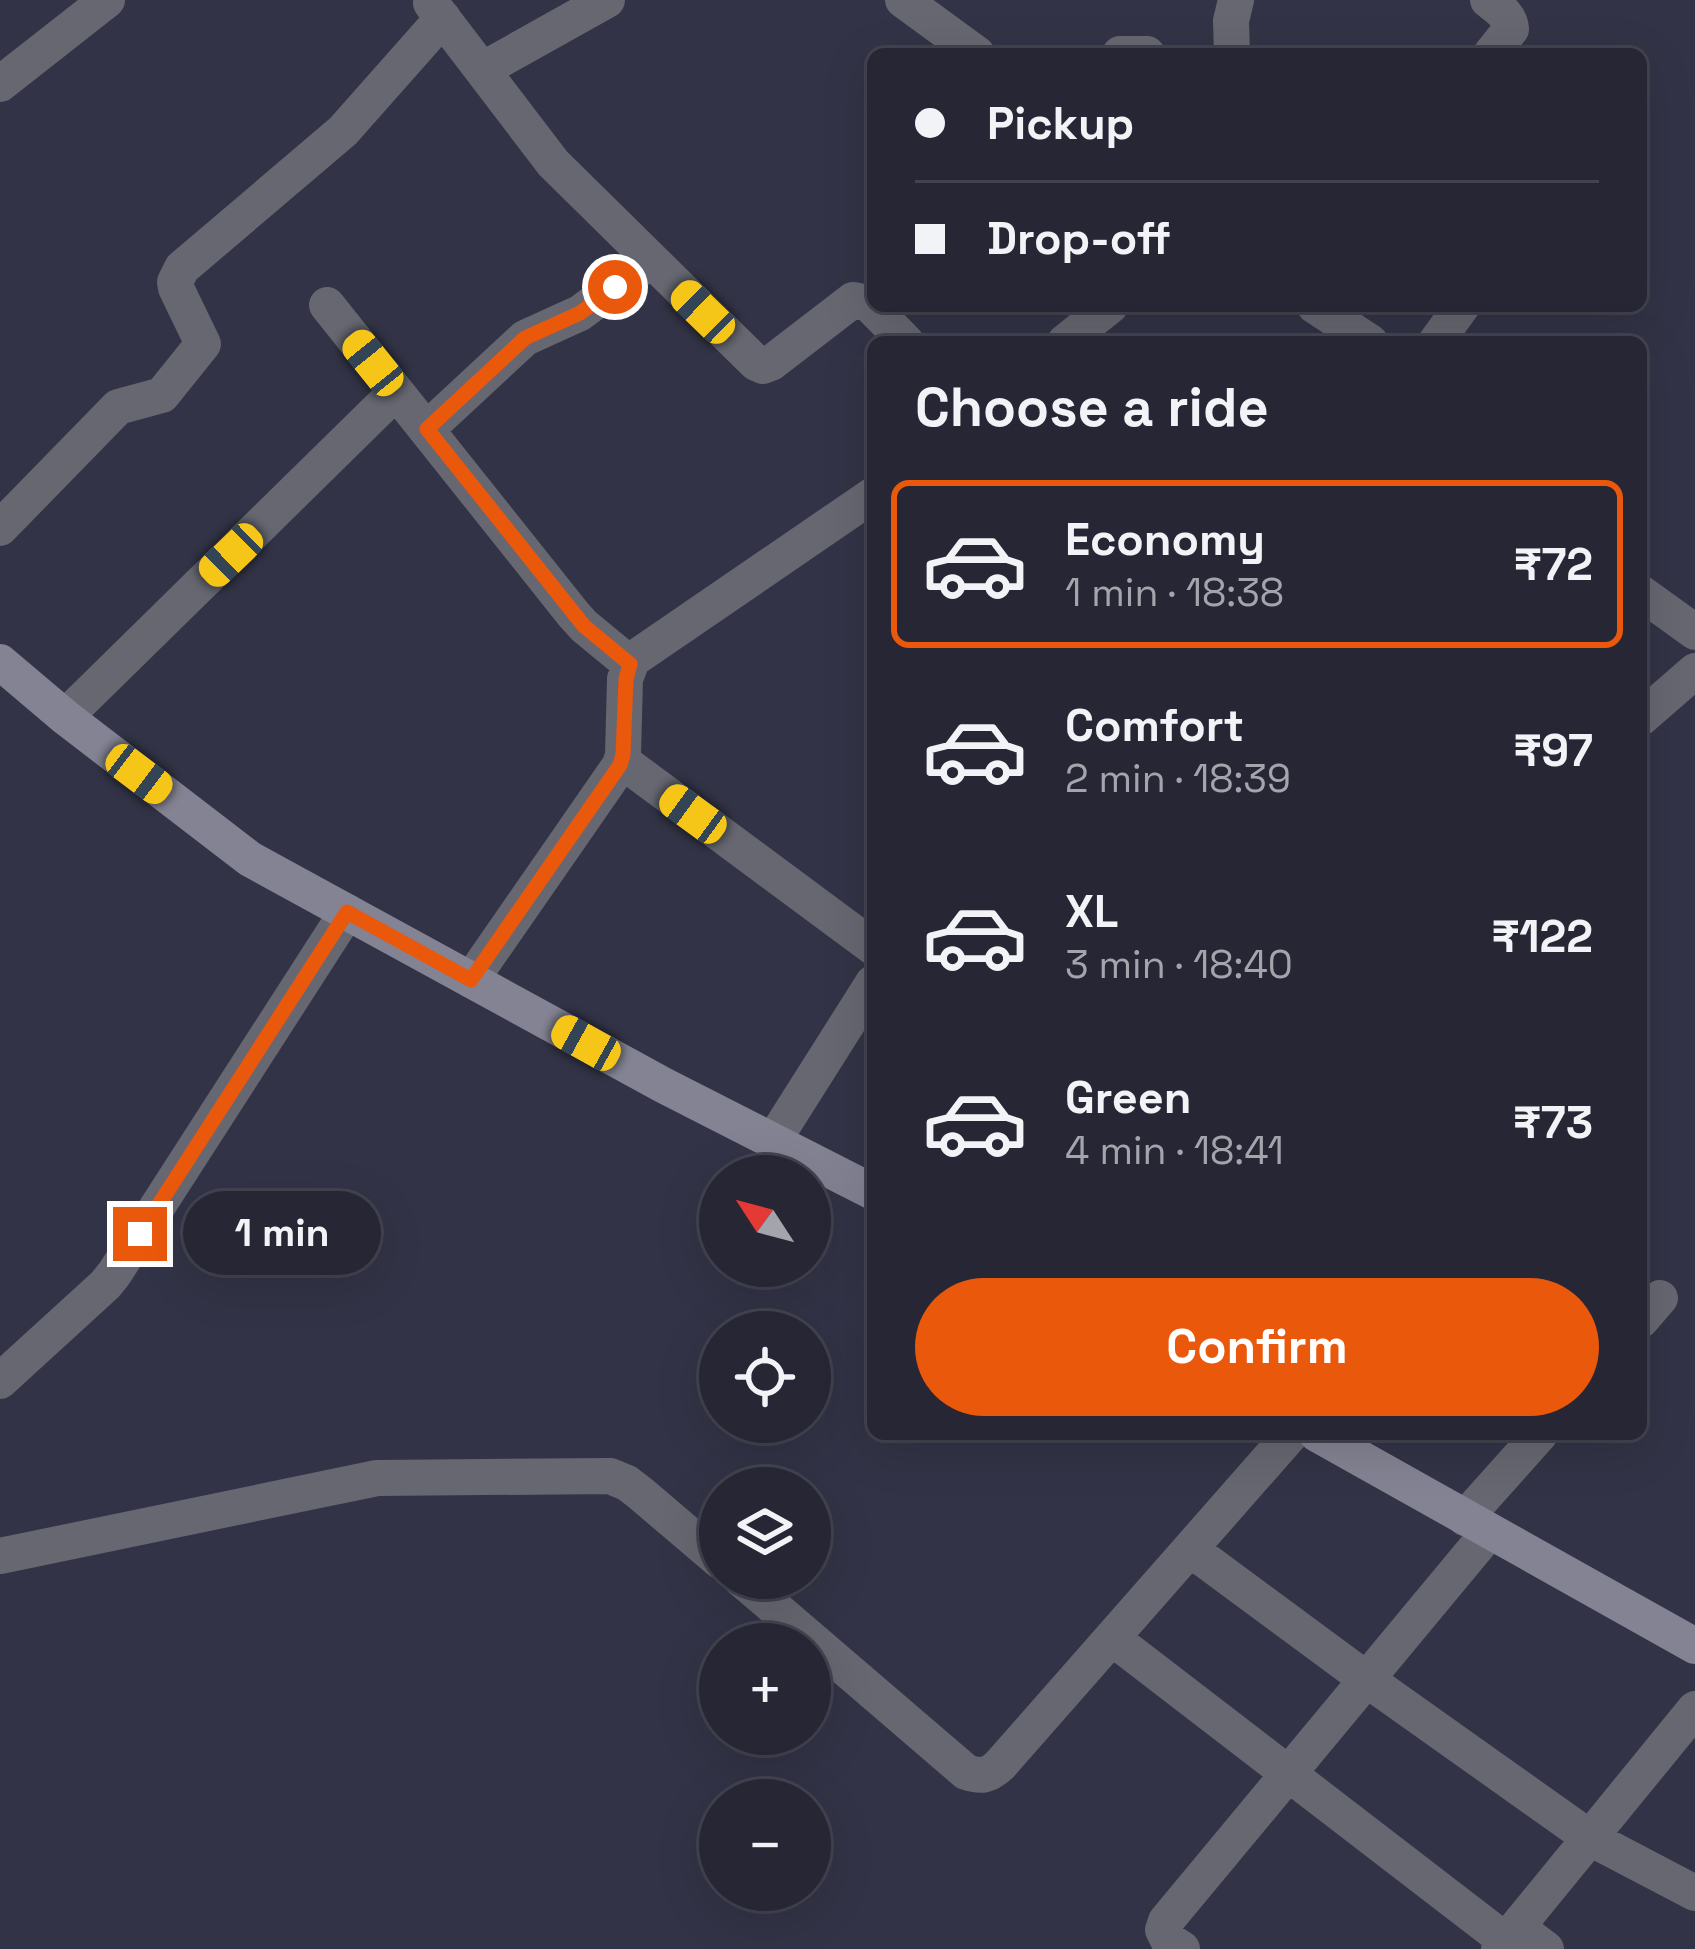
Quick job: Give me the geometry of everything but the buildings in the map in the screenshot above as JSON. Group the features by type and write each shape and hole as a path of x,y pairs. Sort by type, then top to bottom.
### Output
{"street":[{"path":"0,84 107,0"},
{"path":"482,70 607,0"},
{"path":"903,0 969,48"},
{"path":"1232,48 1236,0"},
{"path":"1488,0 1510,21 1511,28 1496,48"},
{"path":"0,528 118,407 154,399 167,390 203,344 176,289 178,274 343,130 436,9 553,163 756,363 764,366 853,300 867,303"},
{"path":"427,429 525,338 580,313 650,261"},
{"path":"327,305 584,626 630,664"},
{"path":"877,312 900,336"},
{"path":"1072,336 1102,312"},
{"path":"1324,312 1361,336"},
{"path":"65,717 396,392"},
{"path":"471,980 622,761 626,679 638,654 867,499"},
{"path":"1647,597 1695,632"},
{"path":"0,662 250,859 663,1085 867,1189"},
{"path":"1647,713 1695,671"},
{"path":"622,761 867,943"},
{"path":"1,1379 114,1274 347,912"},
{"path":"773,1141 867,992"},
{"path":"764,1599 966,1772 991,1773 1286,1440"},
{"path":"1328,1440 1695,1646"},
{"path":"1182,1949 1168,1940 1163,1930 1166,1921 1366,1679 1536,1440"},
{"path":"0,1556 377,1478 610,1476 640,1492 699,1543"},
{"path":"1190,1549 1590,1838 1695,1893"},
{"path":"1112,1638 1287,1774 1517,1942 1590,1838 1695,1709"}],"route":[{"path":"140,1234 347,912 471,980 620,765 630,664 584,626 427,429 525,338 570,319 615,287"}]}
